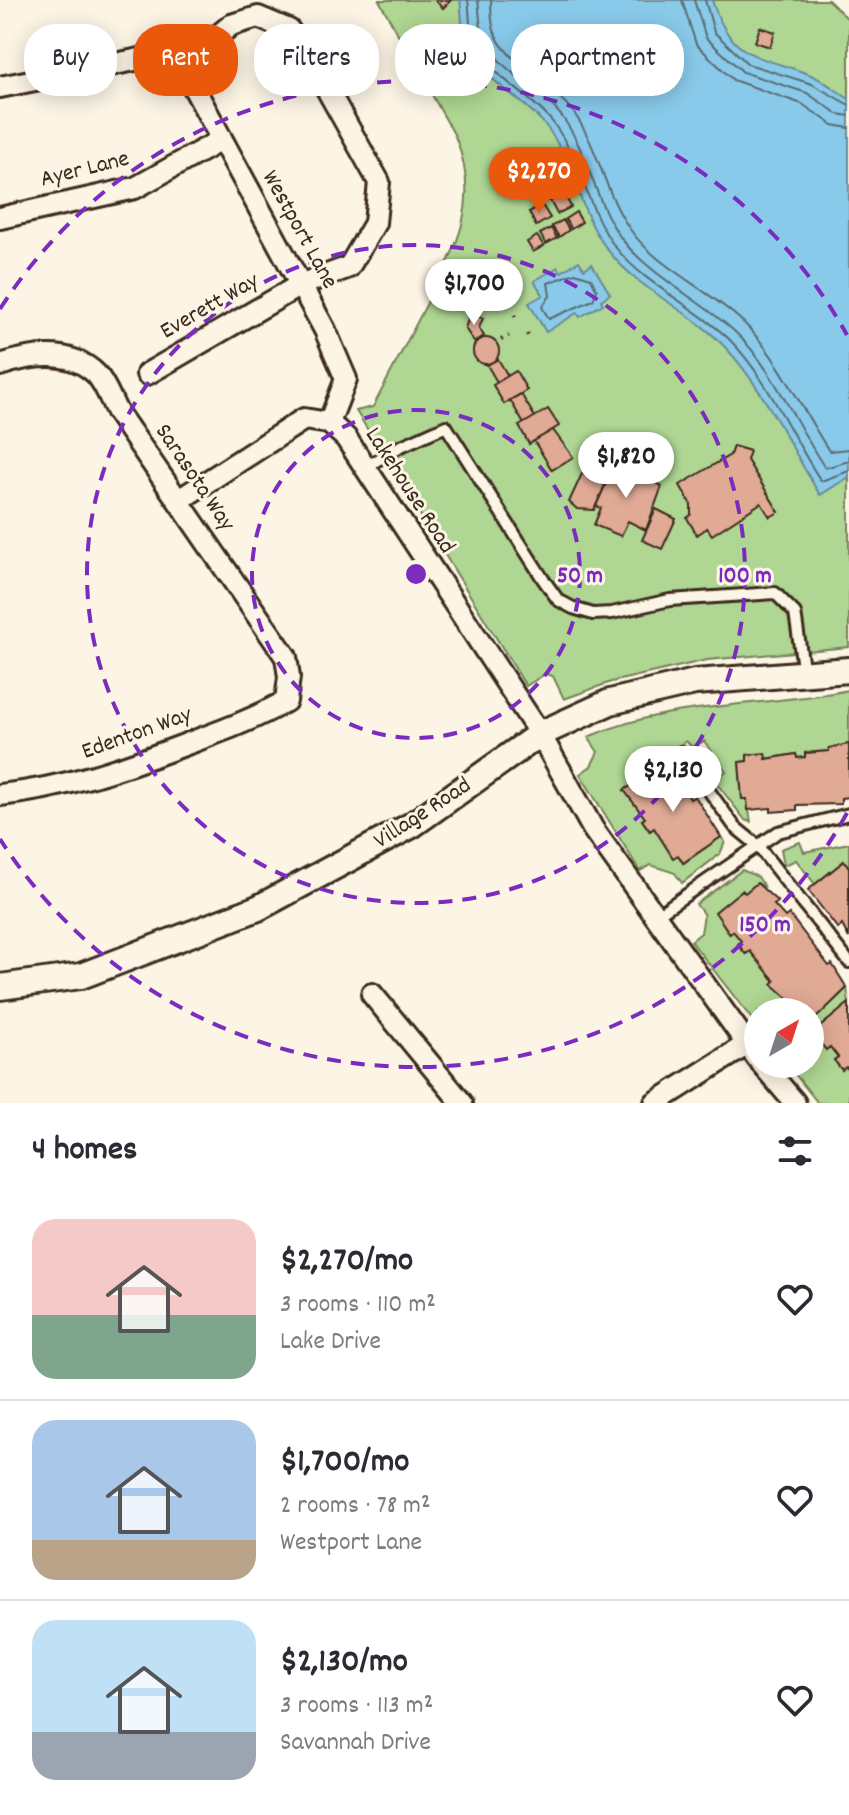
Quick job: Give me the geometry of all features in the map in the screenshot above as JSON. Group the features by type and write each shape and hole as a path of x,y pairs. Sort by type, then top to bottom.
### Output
{"street":[{"name":"Everett Way","path":"147,374 300,285 349,267 375,223 379,182 319,75 289,30 258,17 234,24"},
{"path":"0,87 133,60"},
{"name":"Westport Lane","path":"198,96 300,285 346,379 329,423"},
{"name":"Ayer Lane","path":"0,218 135,188 221,140"},
{"name":"Sarasota Way","path":"0,365 25,357 67,357 96,374 117,412 286,657 289,677 286,701"},
{"name":"Lakehouse Road","path":"179,500 304,419 329,423 346,438 432,575 540,734 593,829 744,1041"},
{"name":"Village Road","path":"0,987 81,976 258,908 412,825 540,734 610,702 650,690 745,675 804,676 849,670"},
{"name":"Edenton Way","path":"0,795 45,790 101,776 258,717 286,701"},
{"path":"372,994 462,1103"},
{"path":"655,1103 744,1056"},
{"path":"774,1078 795,1103"}],"lane":[{"path":"366,467 399,447 446,426 558,600 593,614 612,613 670,600 775,593 795,613 804,676"},
{"path":"681,752 735,827 757,845 849,962"},
{"path":"654,917 778,832 849,814"}],"path":[{"path":"501,340 509,336"}],"green space":[{"path":"379,0 828,0 849,20 849,647 707,660 611,682 564,699 553,676 545,674 526,686 356,411 373,407 446,267 462,226 466,205 463,161 455,136 433,96 495,96 495,24 395,24 395,29"},
{"path":"849,690 849,744 829,751 805,753 805,757 797,758 796,754 766,759 765,754 747,755 747,761 739,762 742,799 747,799 751,822 745,820 715,781 726,771 704,741 692,747 686,741 670,754 674,761 624,790 645,818 642,820 649,831 654,828 673,858 678,855 684,863 721,837 725,842 720,854 682,883 675,873 651,865 640,871 580,774 591,766 598,752 588,737 621,725 685,711"},
{"path":"800,842 804,852 849,843 849,867 844,861 815,884 796,860 784,865 781,849"},
{"path":"742,870 758,877 765,887 757,883 745,893 742,890 716,912 729,934 733,931 741,941 738,945 745,954 750,951 775,981 773,984 788,998 744,998 744,1009 691,941 701,933 704,915 696,904"},
{"path":"847,988 849,1003 824,1024 824,1010"},
{"path":"830,1047 838,1057 834,1060 842,1070 846,1067 849,1070 849,1103 818,1103 798,1078 824,1078 824,1048 826,1050"}],"water":[{"path":"460,0 712,0 728,35 738,45 762,59 816,77 849,99 849,477 820,495 738,362 697,322 637,279 611,254 592,225 566,160 549,130 514,96 684,96 684,24 511,24 511,94 495,81 495,24 462,24"},
{"path":"579,261 584,269 592,264 610,294 601,300 603,304 580,317 577,313 546,332 529,303 543,295 534,281 558,267 561,272"}],"building":[{"path":"435,0 451,0 443,8"},
{"path":"760,27 775,32 770,47 755,42"},
{"path":"500,171 513,175 508,191 495,187"},
{"path":"564,193 571,207 557,214 550,201"},
{"path":"542,205 550,218 536,226 529,212"},
{"path":"576,212 582,222 571,229 565,219"},
{"path":"563,220 569,230 559,237 552,226"},
{"path":"551,228 557,238 546,244 540,234"},
{"path":"537,236 544,246 533,252 527,242"},
{"path":"470,314 483,318 479,328 484,336 474,342 465,328"},
{"path":"486,338 496,341 499,351 496,361 486,364 476,361 473,351 476,341"},
{"path":"498,359 508,376 497,382 487,365"},
{"path":"516,371 527,390 504,404 493,385"},
{"path":"521,394 535,417 524,424 510,400"},
{"path":"548,409 559,426 529,444 519,426"},
{"path":"553,430 573,457 552,470 534,441"},
{"path":"733,446 750,451 747,460 779,512 770,517 761,503 712,535 707,528 697,535 687,518 691,515 691,505 680,485 730,455"},
{"path":"605,462 622,470 624,467 662,486 646,530 628,521 621,536 594,525 601,508 596,506 609,476 601,472"},
{"path":"586,465 609,476 594,510 577,509 569,502"},
{"path":"656,509 676,519 662,549 642,540"},
{"path":"849,744 849,797 841,798 841,804 797,805 797,810 771,812 771,808 748,810 747,799 742,799 739,762 747,761 747,755 765,753 766,759 796,754 797,758 805,757 805,753 829,751 829,748"},
{"path":"667,765 670,769 673,767 690,799 695,796 721,837 683,863 678,855 673,858 654,828 650,831 642,820 645,818 624,790"},
{"path":"844,861 849,867 849,938 842,925 838,929 808,890"},
{"path":"757,883 778,902 774,905 785,917 789,914 829,966 832,964 847,988 824,1010 824,998 788,998 772,984 775,981 750,951 746,954 738,944 741,941 733,931 730,934 715,912 742,890 745,893"},
{"path":"849,1003 849,1070 846,1067 842,1070 834,1060 838,1057 830,1047 826,1050 824,1048 824,1024"}]}
